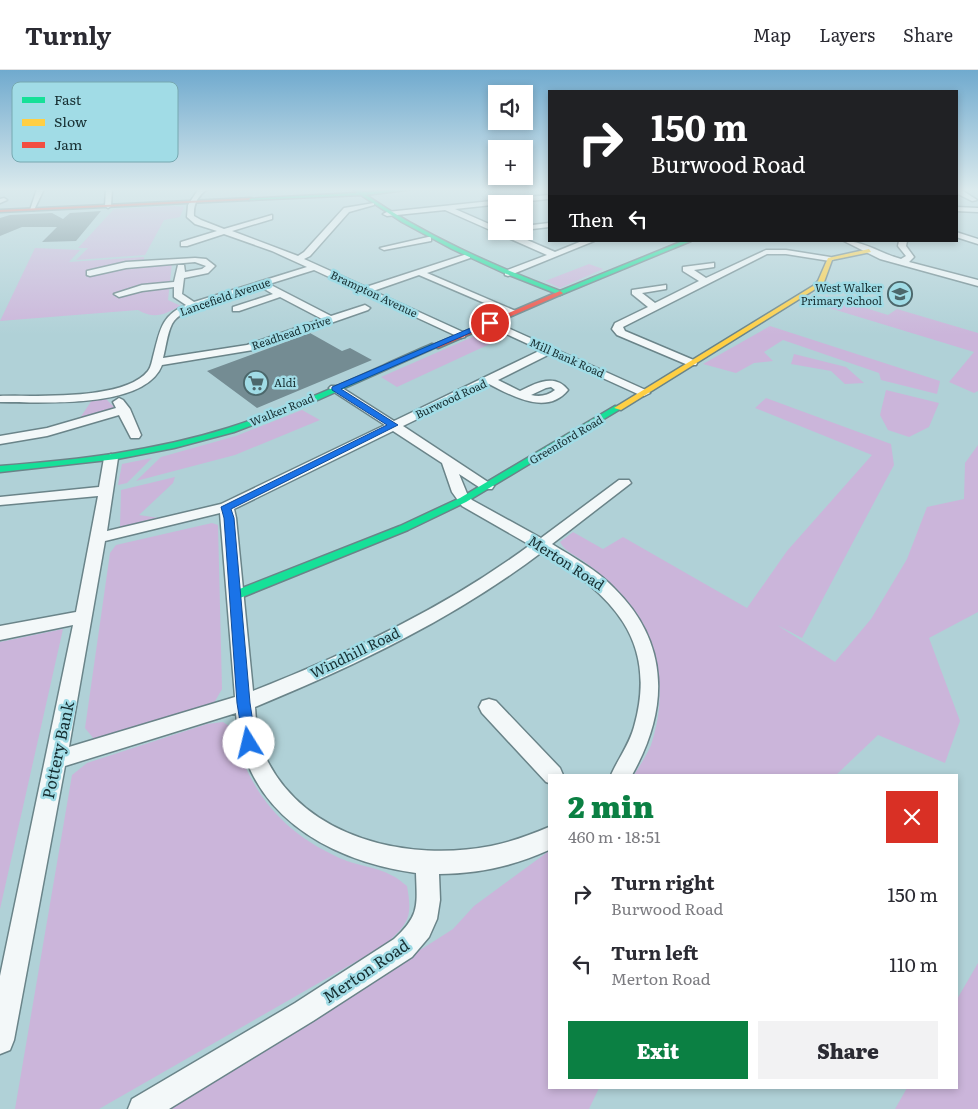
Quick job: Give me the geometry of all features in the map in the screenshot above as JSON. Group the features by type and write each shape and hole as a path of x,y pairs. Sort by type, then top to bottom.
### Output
{"street":[{"path":"90,273 182,252 211,237"},
{"name":"Brampton Avenue","path":"242,237 299,259 461,335"},
{"path":"299,259 307,254 322,237"},
{"path":"966,237 978,242"},
{"path":"384,248 428,239 560,293"},
{"path":"519,240 555,255"},
{"path":"508,273 588,242"},
{"name":"Walker Road","path":"0,469 110,458 164,449 227,432 686,242"},
{"path":"850,242 902,263 978,283"},
{"path":"902,263 910,257 909,253 902,246 903,242"},
{"path":"692,363 621,333 617,329 618,325 770,251 830,259 869,251"},
{"path":"182,252 178,296 193,305"},
{"path":"119,294 179,280 211,267 211,265 182,252"},
{"path":"367,290 467,256"},
{"name":"Greenford Road","path":"236,595 404,528 463,500 644,393 815,287 821,282 830,259"},
{"path":"706,282 686,269 711,265"},
{"name":"Lancefield Avenue","path":"0,399 113,394 130,389 146,379 154,371 168,320 177,313 193,305 316,267"},
{"path":"418,272 513,312"},
{"path":"262,284 331,320"},
{"path":"655,308 635,292 663,288"},
{"path":"236,309 281,294"},
{"path":"251,304 263,311"},
{"name":"Readhead Drive","path":"157,362 213,348 256,346 365,308"},
{"name":"Mill Bank Road","path":"490,323 644,393"},
{"name":"Burwood Road","path":"98,538 226,507 550,350"},
{"path":"490,380 520,396"},
{"path":"335,388 487,486"},
{"path":"113,394 124,409 136,435"},
{"path":"0,440 50,432 124,409"},
{"name":"Pottery Bank","path":"0,1040 4,997 84,617 110,458"},
{"path":"448,461 463,500"},
{"name":"Windhill Road","path":"55,760 244,703 339,662 417,624 484,585 624,483"},
{"path":"0,501 104,491"},
{"name":"Merton Road","path":"463,500 541,545 591,577 609,592 629,617 642,644 649,670 651,698 644,731 630,763 622,774"},
{"path":"226,507 229,518 249,743 254,759 273,791 285,804 320,831 343,842 406,861 458,863 490,859 514,853 548,838"},
{"path":"0,633 84,617"},
{"path":"488,707 552,774"},
{"name":"Merton Road","path":"142,1109 304,1012 409,943 422,928 427,918 429,907 427,863"}],"shaded area":[{"path":"88,237 155,237 145,255 76,260 88,248 78,248"},
{"path":"35,248 80,250 69,262 144,257 144,265 172,263 168,300 181,306 160,315 150,315 138,310 0,321"},
{"path":"589,264 603,269 560,288 545,281"},
{"path":"827,296 888,315 897,309 978,333 978,391 974,393 949,382 974,352 813,303"},
{"path":"770,326 940,381 937,394 881,380 879,373 783,340 764,352 773,361 754,363 736,373 703,364"},
{"path":"493,328 507,336 397,387 381,377"},
{"path":"794,354 846,367 864,383 845,384 831,371 791,364"},
{"path":"886,390 939,403 929,427 909,437 888,430 880,415"},
{"path":"766,398 891,444 894,465 802,638 777,625 835,662 871,619 907,559 927,507 964,499 965,463 978,445 978,612 929,638 960,721 945,763 878,735 837,774 635,774 651,745 657,724 659,682 656,661 650,641 630,604 605,578 568,551 560,542 573,532 603,549 623,537 747,608 787,551 872,455 755,408"},
{"path":"106,399 114,407 112,409 78,421 92,400"},
{"path":"302,410 320,420 235,455 136,481 161,457 236,436"},
{"path":"152,458 127,483 118,485 122,464"},
{"path":"175,477 173,483 139,515 159,518 120,527 121,490"},
{"path":"212,523 218,525 222,689 214,703 94,739 85,728 110,553 116,545"},
{"path":"63,629 0,909 0,642"},
{"path":"223,722 232,728 248,773 272,810 305,839 325,851 347,861 386,873 407,886 409,913 407,920 385,945 99,1109 15,1109 72,775 87,763 207,724"},
{"path":"548,852 548,1089 599,1089 589,1109 171,1109 453,929 474,906"},
{"path":"978,963 978,1109 895,1109 906,1089 958,1089 958,998"}],"building":[{"path":"47,237 79,237 76,241 42,242"},
{"path":"310,333 342,351 350,348 372,360 257,408 207,371"}],"traffic: fast":[{"path":"433,237 506,272 560,293"},
{"path":"560,293 686,242"},
{"path":"0,469 117,456 203,438 282,412 435,346"},
{"path":"236,595 404,528 463,500 618,408"}],"traffic: slow":[{"path":"618,408 815,287 821,282 830,259 869,251"}],"traffic: jam":[{"path":"435,346 560,293"}],"place":[{"name":"West Walker Primary School","path":"900,294"},
{"name":"Aldi","path":"256,383"}],"route":[{"path":"249,743 229,518 226,507 394,425 335,388 490,323"}]}
